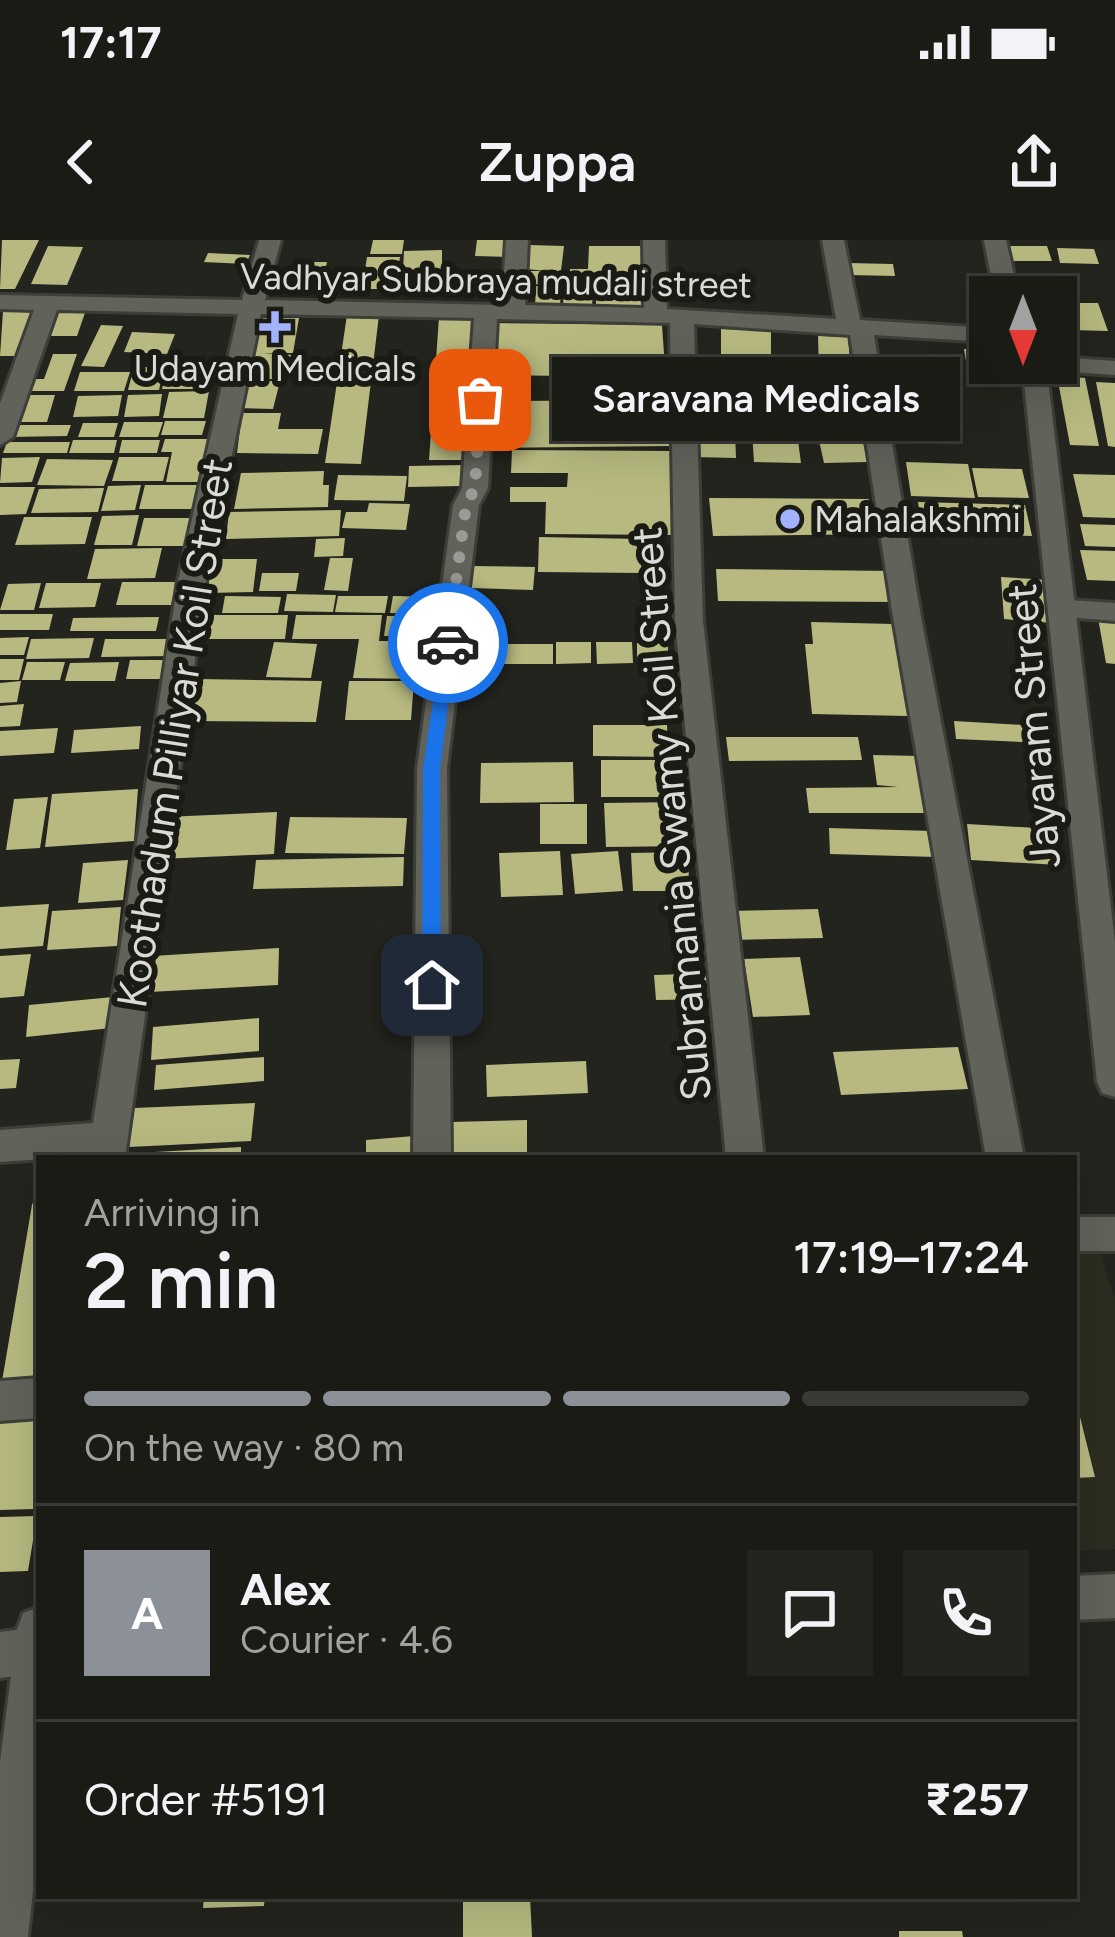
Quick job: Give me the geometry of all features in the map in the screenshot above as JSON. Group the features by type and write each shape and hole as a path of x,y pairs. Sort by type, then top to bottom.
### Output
{"street":[{"name":"Koothadum Pilliyar Koil Street","path":"108,1148 194,570 249,310 270,240"},
{"path":"432,1155 432,769 466,505 475,488 500,312 517,240"},
{"name":"Subramania Swamy Koil Street","path":"654,240 669,316 689,620 745,1155"},
{"path":"833,240 855,328 1004,1155"},
{"path":"995,240 1003,276"},
{"name":"Vadhyar Subbraya mudali street","path":"0,302 669,316 969,334"},
{"path":"0,437 48,304"},
{"path":"1077,365 1115,368"},
{"name":"Jayaram Street","path":"1037,384 1066,609 1093,908 1115,1082"},
{"path":"1066,609 1115,612"},
{"path":"0,1146 108,1148"},
{"path":"1077,1234 1115,1234"},
{"path":"0,1401 36,1398"},
{"path":"1077,1598 1115,1596"},
{"path":"3,1937 29,1646"}],"shaded area":[{"path":"1099,1250 1115,1300 1115,1549 1077,1551 1077,1251"}],"building":[{"path":"2,240 39,240 15,289 0,289"},
{"path":"373,240 404,240 402,254 370,254"},
{"path":"477,240 511,240 510,257 475,256"},
{"path":"529,245 564,246 561,271 567,271 567,285 521,284 523,271 547,271 526,269"},
{"path":"48,246 83,247 67,285 31,284"},
{"path":"589,246 650,246 643,286 645,309 596,310 596,287 630,285 578,285 593,287 592,307 563,307 564,286 572,286 570,269 588,269"},
{"path":"1008,246 1047,246 1052,261 1013,261"},
{"path":"1057,248 1094,249 1099,264 1060,263"},
{"path":"442,250 442,291 402,292 404,251"},
{"path":"208,253 250,255 246,264 204,262"},
{"path":"367,257 400,257 395,289 362,289"},
{"path":"293,262 327,262 320,290 286,290"},
{"path":"848,263 893,264 895,276 850,275"},
{"path":"536,286 561,286 560,308 535,308"},
{"path":"1077,303 1098,303 1108,331 1077,330"},
{"path":"52,307 87,307 77,336 40,336"},
{"path":"3,311 33,311 16,356 0,356"},
{"path":"347,315 379,315 361,464 325,463"},
{"path":"439,317 480,317 474,460 429,460"},
{"path":"261,318 299,318 293,353 263,353 293,355 287,379 247,379"},
{"path":"492,323 662,325 665,368 655,368 656,377 494,375"},
{"path":"101,325 123,326 104,367 81,366"},
{"path":"721,329 771,331 771,361 721,358"},
{"path":"132,332 175,334 167,354 124,352"},
{"path":"818,336 848,337 854,410 820,410"},
{"path":"53,354 77,354 64,391 22,391 27,379 44,379"},
{"path":"169,365 215,365 209,389 162,389"},
{"path":"134,367 164,367 159,390 128,390"},
{"path":"80,372 130,372 124,391 74,391"},
{"path":"1077,377 1085,378 1099,446 1070,445 1059,384 1077,384"},
{"path":"246,381 280,381 273,409 238,408"},
{"path":"1096,382 1115,383 1115,447 1108,446"},
{"path":"209,391 204,418 163,418 169,392"},
{"path":"162,394 159,416 124,417 128,395"},
{"path":"26,395 55,395 47,422 17,422"},
{"path":"122,395 118,416 73,417 78,396"},
{"path":"667,400 671,446 489,448 489,432 501,432 501,426 529,426 529,412 514,412 514,401"},
{"path":"242,413 281,413 278,429 323,429 318,454 237,453"},
{"path":"165,421 206,421 202,435 161,435"},
{"path":"124,422 163,422 158,437 119,437"},
{"path":"83,423 118,423 114,437 78,437"},
{"path":"12,425 71,425 67,436 9,437"},
{"path":"735,430 736,458 693,457 693,432"},
{"path":"752,432 797,433 801,463 754,462"},
{"path":"861,435 868,462 824,463 818,436"},
{"path":"165,439 210,439 206,482 166,482 172,452 161,452"},
{"path":"73,440 117,440 114,453 69,453"},
{"path":"122,440 160,440 157,453 119,453"},
{"path":"7,442 70,442 67,453 3,453"},
{"path":"512,450 671,451 675,535 545,534 546,502 510,502 510,487 567,487 568,473 511,473"},
{"path":"40,457 32,482 0,483 2,458"},
{"path":"119,457 169,457 163,481 112,481"},
{"path":"47,459 113,460 104,486 37,485"},
{"path":"906,462 968,464 975,498 911,496"},
{"path":"462,465 461,486 408,487 409,466"},
{"path":"972,468 1022,469 1029,498 978,497"},
{"path":"324,471 328,507 234,509 241,473"},
{"path":"1073,474 1115,475 1115,518 1083,517"},
{"path":"338,475 407,476 404,501 334,500"},
{"path":"141,485 135,510 101,511 108,486"},
{"path":"145,485 201,485 196,509 139,509"},
{"path":"0,487 35,487 26,514 0,515"},
{"path":"104,488 98,512 31,513 39,489"},
{"name":"Mahalakshmi","path":"709,498 868,499 874,505 876,516 870,516 879,534 713,536"},
{"path":"918,502 1025,505 1032,536 923,533"},
{"path":"369,503 410,504 406,530 342,528 346,512 367,512"},
{"path":"341,510 339,536 226,539 229,512"},
{"path":"139,515 132,545 94,545 102,516"},
{"path":"24,517 92,517 85,544 15,545"},
{"path":"144,518 192,518 186,546 137,546"},
{"path":"1080,524 1115,525 1115,547 1085,546"},
{"path":"539,537 641,539 642,573 538,572"},
{"path":"345,538 343,556 314,557 316,539"},
{"path":"162,548 155,578 87,579 95,549"},
{"path":"1080,550 1115,551 1115,581 1087,580"},
{"path":"330,558 353,558 348,591 324,590"},
{"path":"213,559 257,559 253,592 207,593"},
{"path":"473,566 535,567 533,590 471,588"},
{"path":"716,569 893,571 898,602 718,601"},
{"path":"262,573 299,573 296,591 259,591"},
{"path":"1001,577 1048,580 1052,623 1004,619"},
{"path":"122,582 176,582 171,605 116,605"},
{"path":"41,583 34,610 0,610 8,584"},
{"path":"46,583 101,583 95,607 39,608"},
{"path":"287,594 336,595 333,612 284,611"},
{"path":"225,596 281,597 278,613 222,613"},
{"path":"338,596 388,596 385,613 335,612"},
{"path":"393,596 435,597 433,614 390,613"},
{"path":"0,614 53,614 49,630 0,630"},
{"path":"208,615 288,615 285,639 203,639"},
{"path":"296,615 382,615 379,641 423,641 419,679 353,678 359,639 292,639"},
{"path":"387,616 431,617 429,636 384,636"},
{"path":"159,617 156,631 70,631 73,618"},
{"path":"1098,618 1115,619 1115,664 1106,663"},
{"path":"811,622 893,624 908,716 812,714 805,644 813,644"},
{"path":"29,637 24,655 0,655 0,638"},
{"path":"94,638 89,658 26,659 31,639"},
{"path":"105,639 174,639 170,656 101,657"},
{"path":"274,642 317,644 311,678 266,677"},
{"path":"556,642 591,642 591,663 556,664"},
{"path":"596,642 632,642 633,663 597,664"},
{"path":"637,643 668,644 668,664 637,662"},
{"path":"505,644 553,644 553,664 504,664"},
{"path":"0,659 24,659 19,680 0,680"},
{"path":"130,660 170,660 166,679 126,679"},
{"path":"27,662 65,662 60,680 22,680"},
{"path":"119,662 115,681 65,681 70,663"},
{"path":"199,679 322,681 316,722 190,721"},
{"path":"21,681 17,702 0,703 0,683"},
{"path":"349,681 414,681 411,720 345,720"},
{"path":"24,704 20,726 0,727 0,706"},
{"path":"954,721 1040,726 1043,743 956,739"},
{"path":"593,725 667,725 668,757 593,756"},
{"path":"141,726 139,749 71,753 74,730"},
{"path":"58,728 54,753 0,756 0,731"},
{"path":"726,737 858,737 862,760 729,761"},
{"path":"873,755 920,756 934,813 809,813 806,788 898,787 877,785"},
{"path":"601,760 684,760 686,797 601,797"},
{"path":"573,762 574,802 480,803 481,763"},
{"path":"138,789 134,841 45,847 52,794"},
{"path":"48,797 40,848 6,850 14,799"},
{"path":"684,802 688,846 606,847 604,803"},
{"path":"540,804 587,804 587,844 540,844"},
{"path":"277,812 274,854 160,859 165,817"},
{"path":"290,817 407,818 404,854 285,853"},
{"path":"967,824 1053,829 1059,865 971,860"},
{"path":"829,828 932,831 936,857 830,854"},
{"path":"560,851 563,895 501,897 499,853"},
{"path":"618,851 623,891 575,894 571,854"},
{"path":"687,852 690,891 633,891 631,853"},
{"path":"404,857 403,886 253,889 256,860"},
{"path":"128,860 123,900 78,903 83,863"},
{"path":"49,904 43,946 0,949 0,907"},
{"path":"121,907 117,946 47,950 52,911"},
{"path":"818,909 823,938 731,940 727,911"},
{"path":"279,948 278,985 149,992 153,956"},
{"path":"31,954 24,996 0,998 0,956"},
{"path":"800,957 810,1015 753,1017 744,959"},
{"path":"718,973 721,999 656,1000 654,975"},
{"path":"113,997 111,1028 26,1037 29,1005"},
{"path":"259,1018 259,1051 151,1060 153,1027"},
{"path":"958,1047 968,1089 841,1095 833,1052"},
{"path":"264,1057 264,1081 154,1090 156,1065"},
{"path":"20,1059 16,1088 0,1089 0,1060"},
{"path":"586,1061 588,1093 487,1097 486,1065"},
{"path":"255,1103 251,1141 129,1147 134,1108"},
{"path":"527,1120 527,1155 450,1155 451,1122"},
{"path":"414,1136 415,1155 366,1155 366,1140"},
{"path":"241,1147 241,1155 121,1154"},
{"path":"36,1194 36,1391 0,1393"},
{"path":"1077,1405 1095,1477 1077,1478"},
{"path":"36,1412 33,1509 0,1510 0,1413"},
{"path":"36,1516 28,1571 0,1572 0,1517"},
{"path":"204,1899 265,1899 264,1906 203,1908"},
{"path":"463,1899 530,1899 532,1937 463,1937"},
{"path":"899,1931 962,1931 963,1937 899,1937"}],"way so far":[{"path":"448,643 466,505 475,488 480,400"}],"place":[{"name":"Udayam Medicals","path":"275,327"},
{"name":"Saravana Medicals","path":"480,400"},
{"name":"Mahalakshmi","path":"790,519"}],"route":[{"path":"432,985 432,769 448,643"}]}
